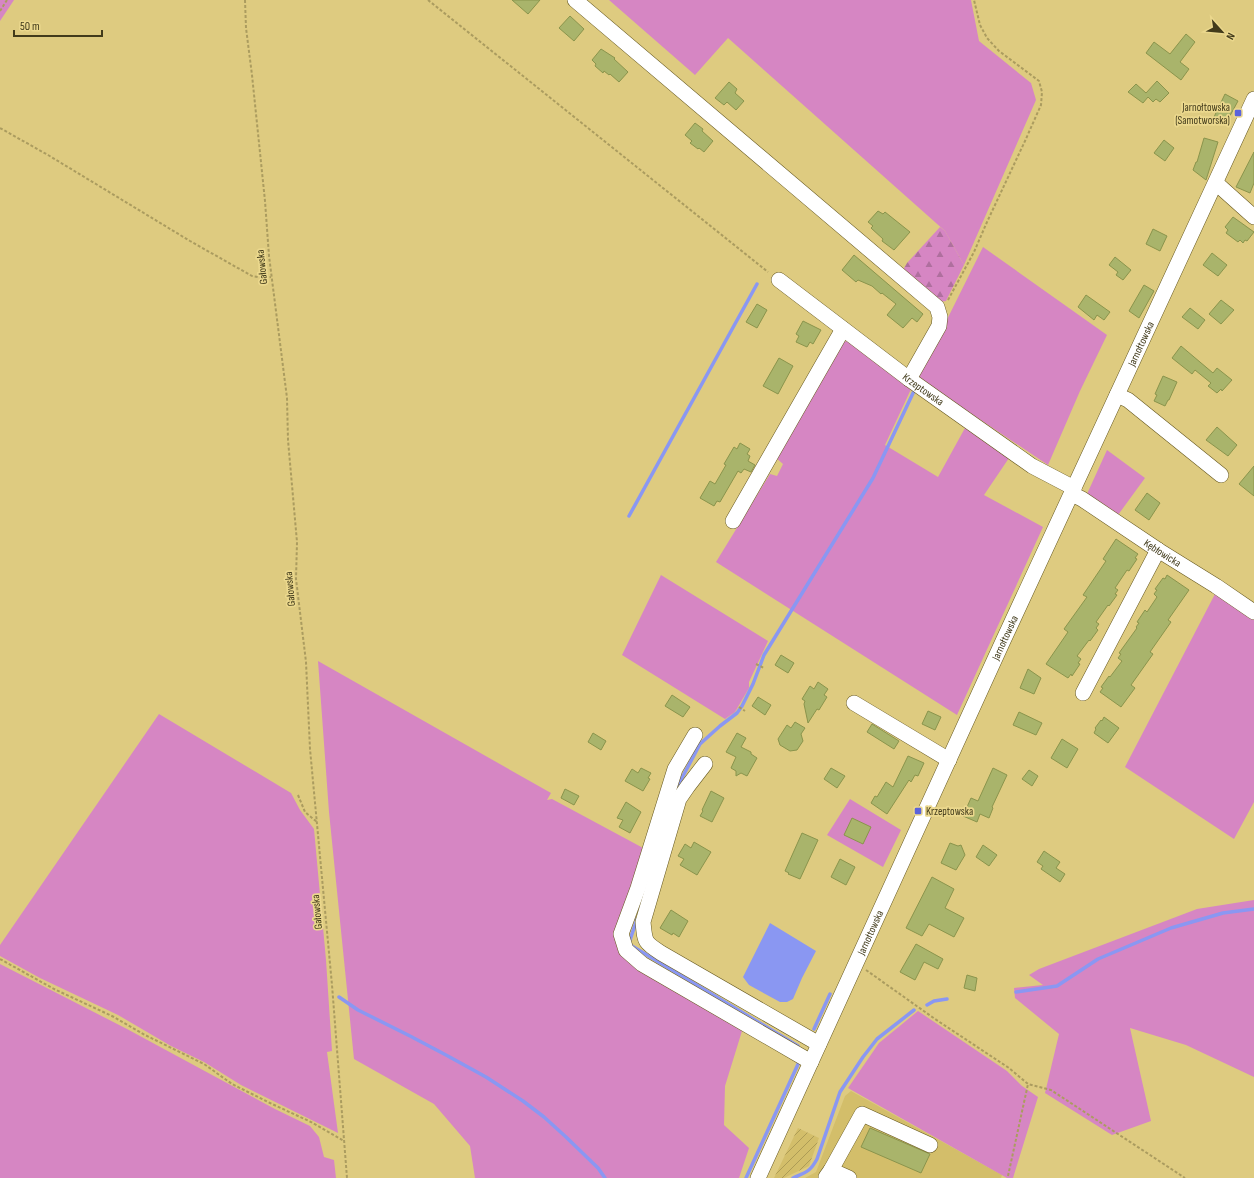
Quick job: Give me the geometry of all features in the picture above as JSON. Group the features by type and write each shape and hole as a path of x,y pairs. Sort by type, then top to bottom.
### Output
{"street":[{"path":"575,0 936,307 940,317 939,326 909,379"},
{"name":"Jarnołtowska","path":"758,1178 1254,99"},
{"path":"1216,183 1254,217"},
{"name":"Krzeptowska","path":"779,280 909,379 1032,466 1073,491"},
{"path":"733,522 843,328"},
{"path":"1117,395 1128,400 1221,475"},
{"name":"Kębłowicka","path":"1073,491 1082,499 1158,550 1216,586 1254,612"},
{"path":"1083,692 1158,550"},
{"path":"854,703 949,760"},
{"path":"695,735 675,769 673,796 643,922 644,939 650,946 661,953 819,1044"},
{"path":"705,764 688,786 673,796 621,934 626,950 642,964 811,1062"},
{"path":"849,1178 828,1174 862,1114 930,1145"}],"path":[{"path":"0,11 7,0"},
{"name":"Gałowska","path":"245,0 246,28 252,75 271,277 279,331 286,398 288,440 297,542 296,579 306,662 310,749 332,984 347,1178"},
{"path":"428,0 779,280"},
{"path":"938,311 945,306 952,296 974,252 986,222 1025,142 1040,105 1042,92 1039,81 987,38 980,25 974,0"},
{"path":"0,128 48,155 190,241 252,276 264,278 271,277"},
{"path":"756,664 764,668"},
{"path":"739,707 745,711"},
{"path":"298,795 305,812 317,822"},
{"path":"0,959 54,989 114,1017 145,1035 204,1064 232,1084 311,1122 344,1141"},
{"path":"856,965 873,974 935,1019 1009,1068 1028,1084 1051,1090 1185,1178"},
{"path":"1008,1176 1028,1084"}],"shaded area":[{"path":"851,1091 1002,1175 1001,1178 805,1178 816,1172 845,1096"},
{"path":"798,1128 819,1138 809,1166 784,1178 774,1178"}],"green space":[{"path":"0,0 14,0 0,21"},
{"path":"609,0 971,0 979,41 1031,83 1036,100 964,265 945,231 728,38 695,75"},
{"path":"940,227 945,231 964,265 946,301 940,302 903,270 907,263"},
{"path":"983,247 1107,335 1080,391 1048,465 918,378"},
{"path":"847,341 912,387 885,445 938,477 965,428 1009,458 984,495 1043,527 957,715 716,562 770,474 777,476 783,464 775,457 841,343"},
{"path":"1107,450 1145,478 1118,515 1087,494"},
{"path":"661,575 768,641 749,682 749,688 735,712 725,719 622,655"},
{"path":"1215,594 1254,619 1254,802 1234,839 1125,767"},
{"path":"318,661 551,793 547,800 552,799 645,849 616,939 632,964 742,1031 725,1086 724,1125 749,1148 739,1178 475,1178 470,1146 434,1104 354,1059 329,812"},
{"path":"159,714 291,793 300,810 314,829 326,960 332,1051 327,1052 338,1133 241,1085 204,1062 171,1046 118,1015 40,978 0,956 0,945"},
{"path":"850,799 901,830 883,867 827,835"},
{"path":"1254,900 1254,1077 1186,1045 1130,1028 1151,1121 1112,1135 1045,1093 1059,1034 1015,998 1014,988 1043,985 1029,975 1039,969 1197,909"},
{"path":"0,964 127,1029 275,1109 310,1126 319,1137 324,1157 334,1160 336,1178 0,1178"},
{"path":"918,1011 1007,1071 1022,1086 1038,1097 1013,1178 1007,1178 848,1088 879,1043"}],"water":[{"path":"770,923 816,951 793,999 787,1002 780,1002 749,985 743,977"}],"building":[{"path":"512,0 540,0 528,14"},
{"path":"570,16 584,29 574,41 559,28"},
{"path":"1186,34 1195,42 1180,62 1189,69 1181,80 1146,53 1154,42 1170,54"},
{"path":"601,49 615,58 614,59 628,72 619,82 610,74 609,75 604,71 603,73 595,66 596,64 592,60"},
{"path":"1157,81 1169,93 1160,102 1156,99 1153,102 1148,97 1143,103 1128,92 1136,84 1146,93"},
{"path":"729,82 737,89 735,93 744,101 736,110 727,102 724,105 715,98"},
{"path":"1225,94 1238,101 1226,123 1214,117"},
{"path":"695,123 703,129 702,131 713,141 704,152 690,143 692,141 685,135"},
{"path":"1204,138 1218,142 1206,180 1193,170"},
{"path":"1164,140 1174,148 1165,161 1154,153"},
{"path":"1254,152 1254,183 1250,193 1236,187"},
{"path":"878,211 883,214 885,212 910,232 894,250 882,241 883,239 871,228 873,226 868,222"},
{"path":"1233,217 1254,232 1247,241 1245,240 1243,243 1240,240 1238,242 1226,233 1228,230 1225,227"},
{"path":"1153,229 1167,236 1160,251 1146,244"},
{"path":"1212,253 1227,265 1218,276 1203,265"},
{"path":"854,255 923,314 917,322 912,318 903,328 887,315 896,304 872,286 858,280 856,282 842,270"},
{"path":"1115,257 1131,270 1123,280 1116,275 1118,272 1109,265"},
{"path":"1144,285 1154,291 1139,318 1129,311"},
{"path":"1086,295 1110,312 1104,320 1097,315 1094,320 1078,307"},
{"path":"1221,300 1234,310 1221,324 1209,314"},
{"path":"757,304 767,310 757,328 746,322"},
{"path":"1190,308 1205,320 1198,329 1182,317"},
{"path":"803,321 821,330 813,344 810,342 807,347 796,342 799,336 796,334"},
{"path":"1181,346 1213,373 1217,368 1232,380 1222,391 1221,389 1217,393 1208,386 1211,383 1195,370 1192,374 1172,358"},
{"path":"779,358 793,366 778,394 763,386"},
{"path":"1163,376 1177,382 1165,406 1154,401 1157,395 1155,394"},
{"path":"1217,427 1237,445 1228,456 1206,440"},
{"path":"740,443 750,449 747,454 750,456 748,461 755,465 751,472 744,469 741,473 738,471 720,502 717,501 714,506 700,498 710,481 715,484 734,447 737,449"},
{"path":"1254,466 1254,496 1239,484"},
{"path":"1147,493 1160,503 1149,520 1135,510"},
{"path":"1116,539 1138,554 1135,558 1137,559 1129,571 1127,570 1115,588 1118,590 1115,594 1117,595 1096,622 1099,624 1096,628 1098,630 1077,656 1081,659 1078,663 1080,664 1072,676 1071,674 1068,678 1046,664 1068,632 1064,629 1087,597 1083,595 1106,561 1103,559"},
{"path":"1167,575 1189,590 1168,620 1171,622 1150,652 1153,654 1131,685 1135,688 1121,707 1100,692 1103,688 1101,687 1122,661 1118,658 1121,654 1119,653 1137,628 1136,627 1139,623 1137,622 1145,610 1147,612 1157,597 1154,594 1157,590 1155,589"},
{"path":"781,655 794,663 788,673 775,665"},
{"path":"1028,669 1041,678 1034,694 1020,688"},
{"path":"818,682 828,689 824,695 827,697 819,710 817,709 808,723 804,704 805,701 802,699 810,686 814,689"},
{"path":"672,695 690,707 683,717 665,706"},
{"path":"758,697 771,705 765,715 752,706"},
{"path":"928,711 941,717 935,730 922,724"},
{"path":"1019,712 1042,723 1036,735 1013,725"},
{"path":"1104,717 1119,728 1108,743 1094,733 1095,728"},
{"path":"795,722 805,728 801,734 803,741 797,750 790,751 780,745 778,739 787,725 791,728"},
{"path":"872,724 899,741 894,749 867,732"},
{"path":"593,733 606,741 601,750 588,742"},
{"path":"737,733 746,738 741,747 751,752 751,754 757,758 747,776 741,773 736,776 736,771 731,768 736,757 726,752"},
{"path":"1062,739 1078,749 1067,768 1051,758"},
{"path":"908,756 924,763 918,776 915,775 911,782 909,780 887,814 871,803 875,796 877,797 886,782 893,787"},
{"path":"641,768 651,773 648,778 650,779 643,791 625,781 632,769 638,773"},
{"path":"831,768 845,776 837,788 824,779"},
{"path":"993,768 1007,775 992,807 993,808 989,818 980,814 977,822 963,816 971,798 978,801"},
{"path":"1029,770 1038,776 1032,786 1022,779"},
{"path":"565,789 579,796 574,805 561,798"},
{"path":"711,791 724,798 712,822 700,816"},
{"path":"626,802 641,812 630,833 619,827 623,820 617,818"},
{"path":"852,818 871,827 863,844 844,835"},
{"path":"802,833 818,840 800,879 788,874 789,873 785,871"},
{"path":"694,842 711,852 697,875 680,865 684,859 678,856 685,844 691,848"},
{"path":"950,843 958,846 961,845 965,855 956,870 941,863"},
{"path":"983,845 997,855 989,866 976,857"},
{"path":"1044,851 1060,862 1056,868 1065,874 1060,882 1041,869 1043,866 1037,862"},
{"path":"840,859 855,867 846,885 831,877"},
{"path":"932,877 954,889 945,908 964,918 954,937 929,924 922,936 906,928"},
{"path":"671,910 688,921 679,937 660,928"},
{"path":"916,944 943,959 938,969 924,962 915,980 900,972"},
{"path":"967,975 977,978 975,991 964,988"},
{"path":"870,1128 930,1154 921,1173 861,1147"}],"waterway":[{"path":"629,516 757,284"},
{"path":"675,791 700,744 737,713 742,706 753,684 764,655 873,478 914,391"},
{"path":"1016,992 1057,986 1098,959 1171,928 1223,913 1254,909"},
{"path":"637,919 629,943 632,946 798,1046"},
{"path":"814,1029 830,994"},
{"path":"339,997 358,1010 486,1077 523,1101 544,1117 566,1137 598,1168 605,1178"},
{"path":"927,1005 934,1001 947,999"},
{"path":"793,1178 810,1169 817,1159 840,1092 863,1057 877,1039 914,1010"},
{"path":"746,1178 799,1062"}],"place":[{"name":"Jarnołtowska (Samotworska)","path":"1238,113"},
{"name":"Krzeptowska","path":"918,811"}]}
